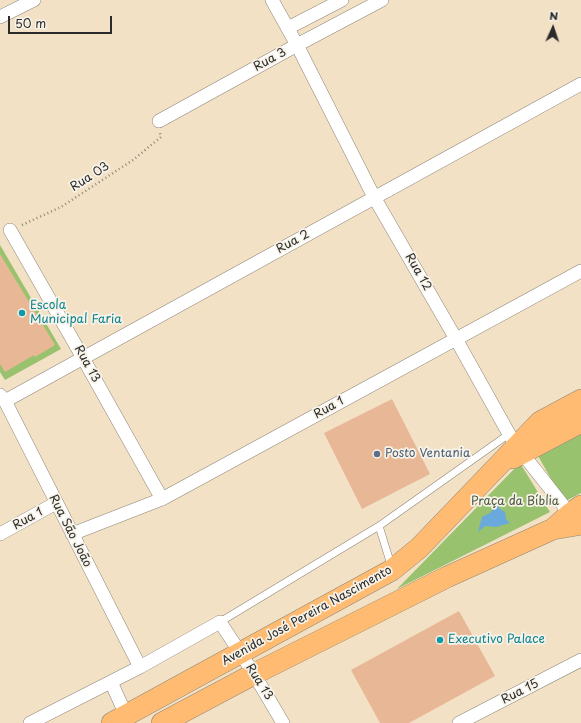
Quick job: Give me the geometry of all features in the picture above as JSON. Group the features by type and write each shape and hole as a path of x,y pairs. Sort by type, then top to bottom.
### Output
{"main road":[{"name":"Avenida José Pereira Nascimento","path":"119,719 392,570 419,548 498,466 516,445 540,422 581,400"},
{"name":"Avenida José Pereira Nascimento","path":"516,445 581,422"},
{"name":"Avenida José Pereira Nascimento","path":"162,723 254,674 447,577 553,529 578,521"}],"street":[{"path":"0,17 34,0"},
{"name":"Rua 12","path":"272,0 297,45 374,197 516,445 578,521"},
{"name":"Rua 3","path":"288,28 342,0"},
{"name":"Rua 3","path":"159,121 382,0"},
{"name":"Rua 2","path":"2,398 83,358 581,84"},
{"name":"Rua 13","path":"10,230 162,499"},
{"name":"Rua 1","path":"72,534 162,499 581,271"},
{"name":"Rua São João","path":"2,398 140,667"},
{"name":"Rua 1","path":"0,534 56,503"},
{"path":"30,723 140,667 220,622"},
{"name":"Rua 13","path":"220,622 284,723"},
{"name":"Rua 15","path":"459,723 581,660"},
{"path":"111,682 119,719"}],"lane":[{"path":"220,622 516,445"},
{"path":"379,526 392,570"}],"path":[{"name":"Rua 03","path":"10,230 61,207 133,160 160,137 159,121"}],"green space":[{"name":"Escola Municipal Faria","path":"0,245 61,349 5,380 0,372"},
{"path":"581,430 581,493 564,502 537,454"},
{"name":"Praça da Bíblia","path":"520,463 550,512 397,589"}],"water":[{"path":"498,503 500,509 505,512 506,519 510,523 496,527 485,526 478,532 482,517 490,513"}],"building":[{"name":"Escola Municipal Faria","path":"0,254 55,345 5,372 0,364"},
{"name":"Posto Ventania","path":"392,399 430,474 362,509 324,433"},
{"name":"Executivo Palace","path":"459,611 495,676 409,723 380,723 351,670"}],"place":[{"name":"Escola Municipal Faria","path":"22,313"},
{"name":"Posto Ventania","path":"377,454"},
{"name":"Executivo Palace","path":"440,640"}]}
